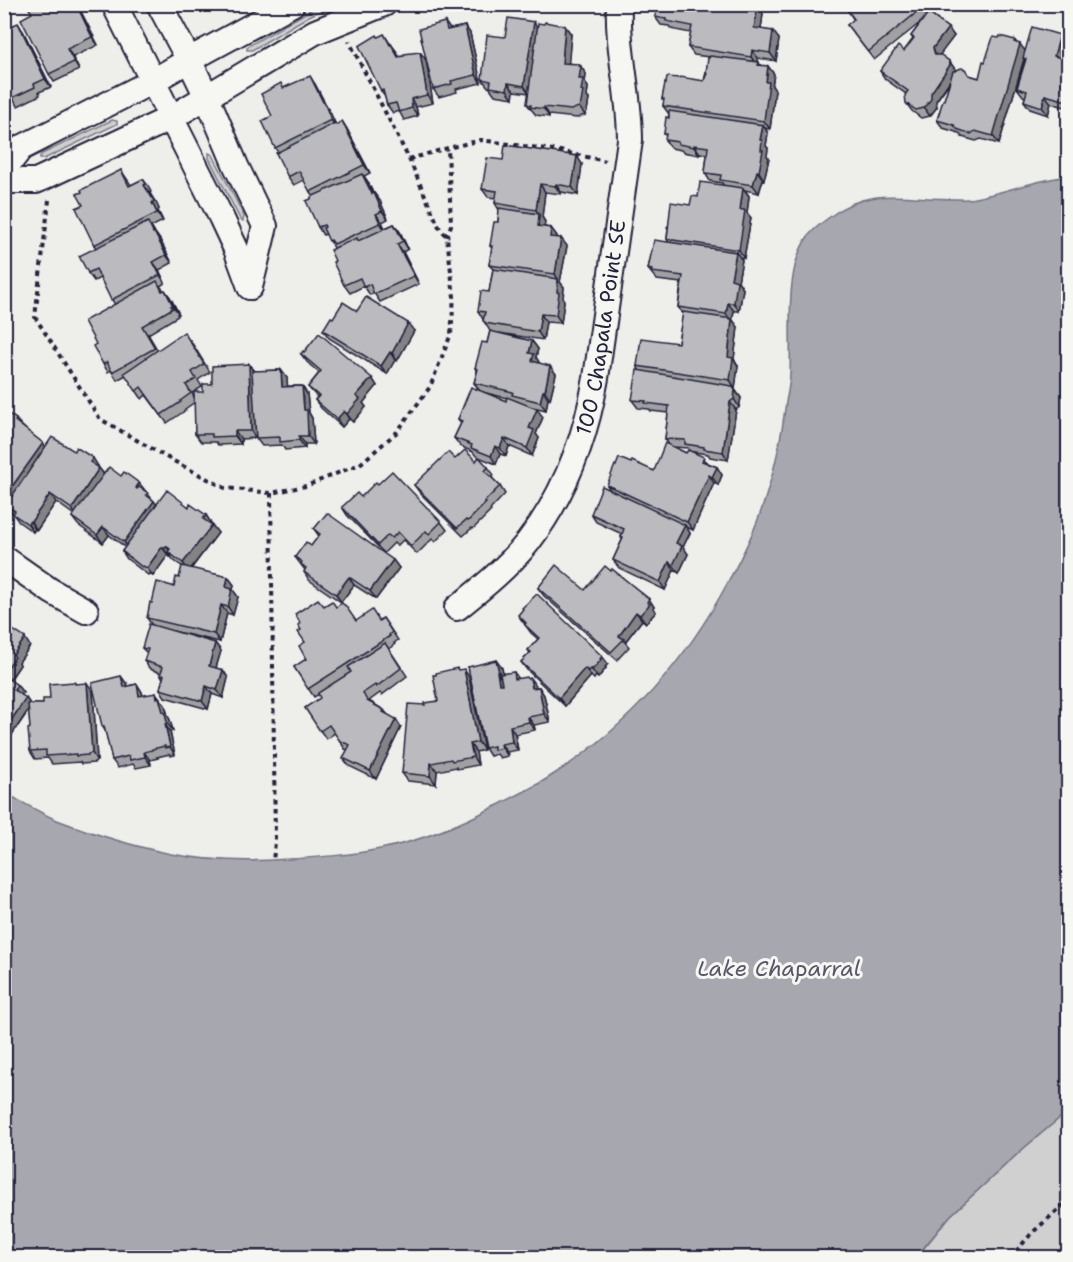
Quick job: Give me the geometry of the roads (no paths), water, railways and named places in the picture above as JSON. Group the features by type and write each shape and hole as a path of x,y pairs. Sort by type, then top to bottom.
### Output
{"street":[{"path":"114,4 221,217 250,287 265,226 236,166 207,97 159,4"},
{"path":"4,170 21,148 153,81 292,4"},
{"path":"4,181 36,181 47,176 171,118 315,32 384,4"},
{"name":"100 Chapala Point SE","path":"457,608 492,580 527,543 556,498 583,438 596,378 630,140 629,110 620,41 619,4"},
{"path":"4,558 51,591 86,611"}],"water":[{"name":"Lake Chaparral","path":"1068,176 1068,1111 950,1216 916,1257 5,1257 5,793 57,820 142,847 200,858 260,860 349,854 399,845 456,825 542,782 602,739 627,717 672,668 710,613 744,552 762,508 778,449 790,380 792,283 795,265 809,235 845,207 874,197 969,199"}]}
